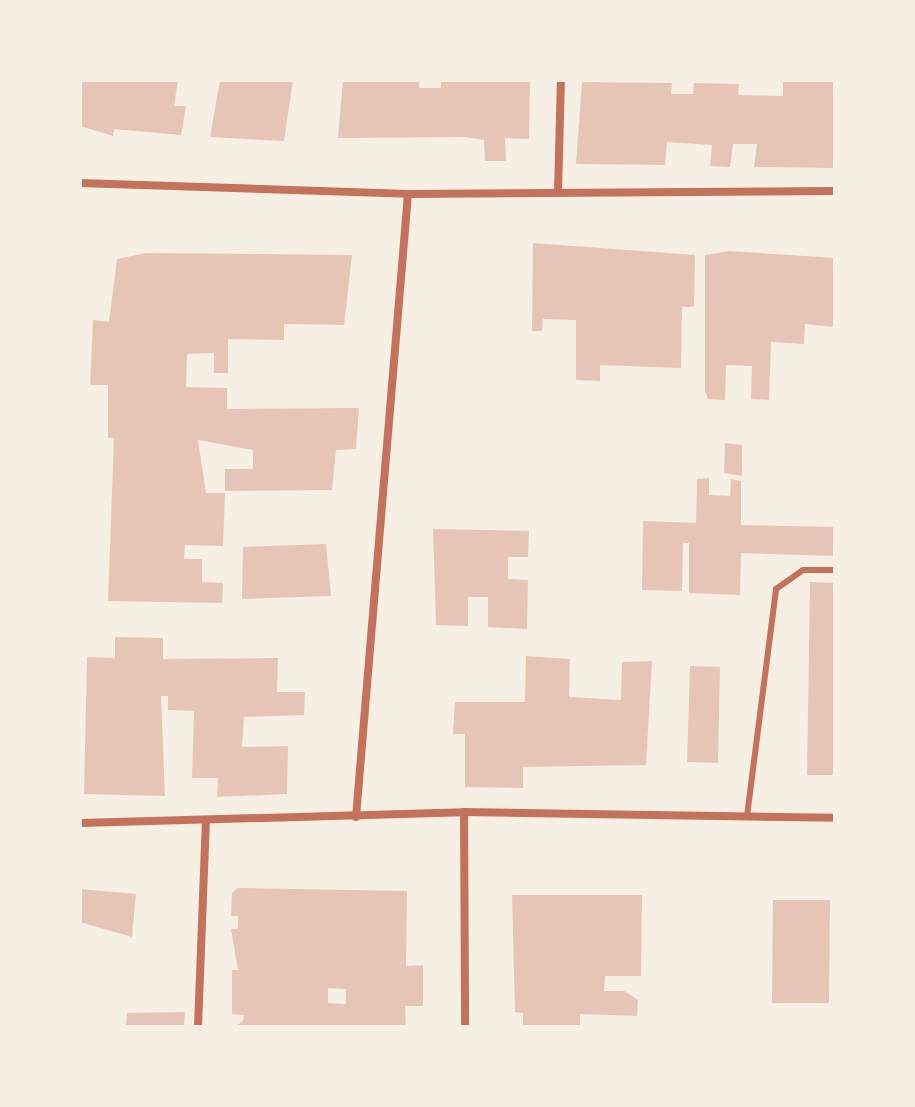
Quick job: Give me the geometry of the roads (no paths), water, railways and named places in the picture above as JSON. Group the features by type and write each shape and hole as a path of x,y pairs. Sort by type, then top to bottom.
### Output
{"street":[{"path":"558,192 561,80"},
{"path":"80,183 408,194 835,191"},
{"path":"356,817 408,194"},
{"path":"464,812 465,1027"},
{"path":"80,823 464,812 835,818"},
{"path":"198,1027 206,820"}],"lane":[{"path":"747,816 776,589 803,570 835,570"}]}
